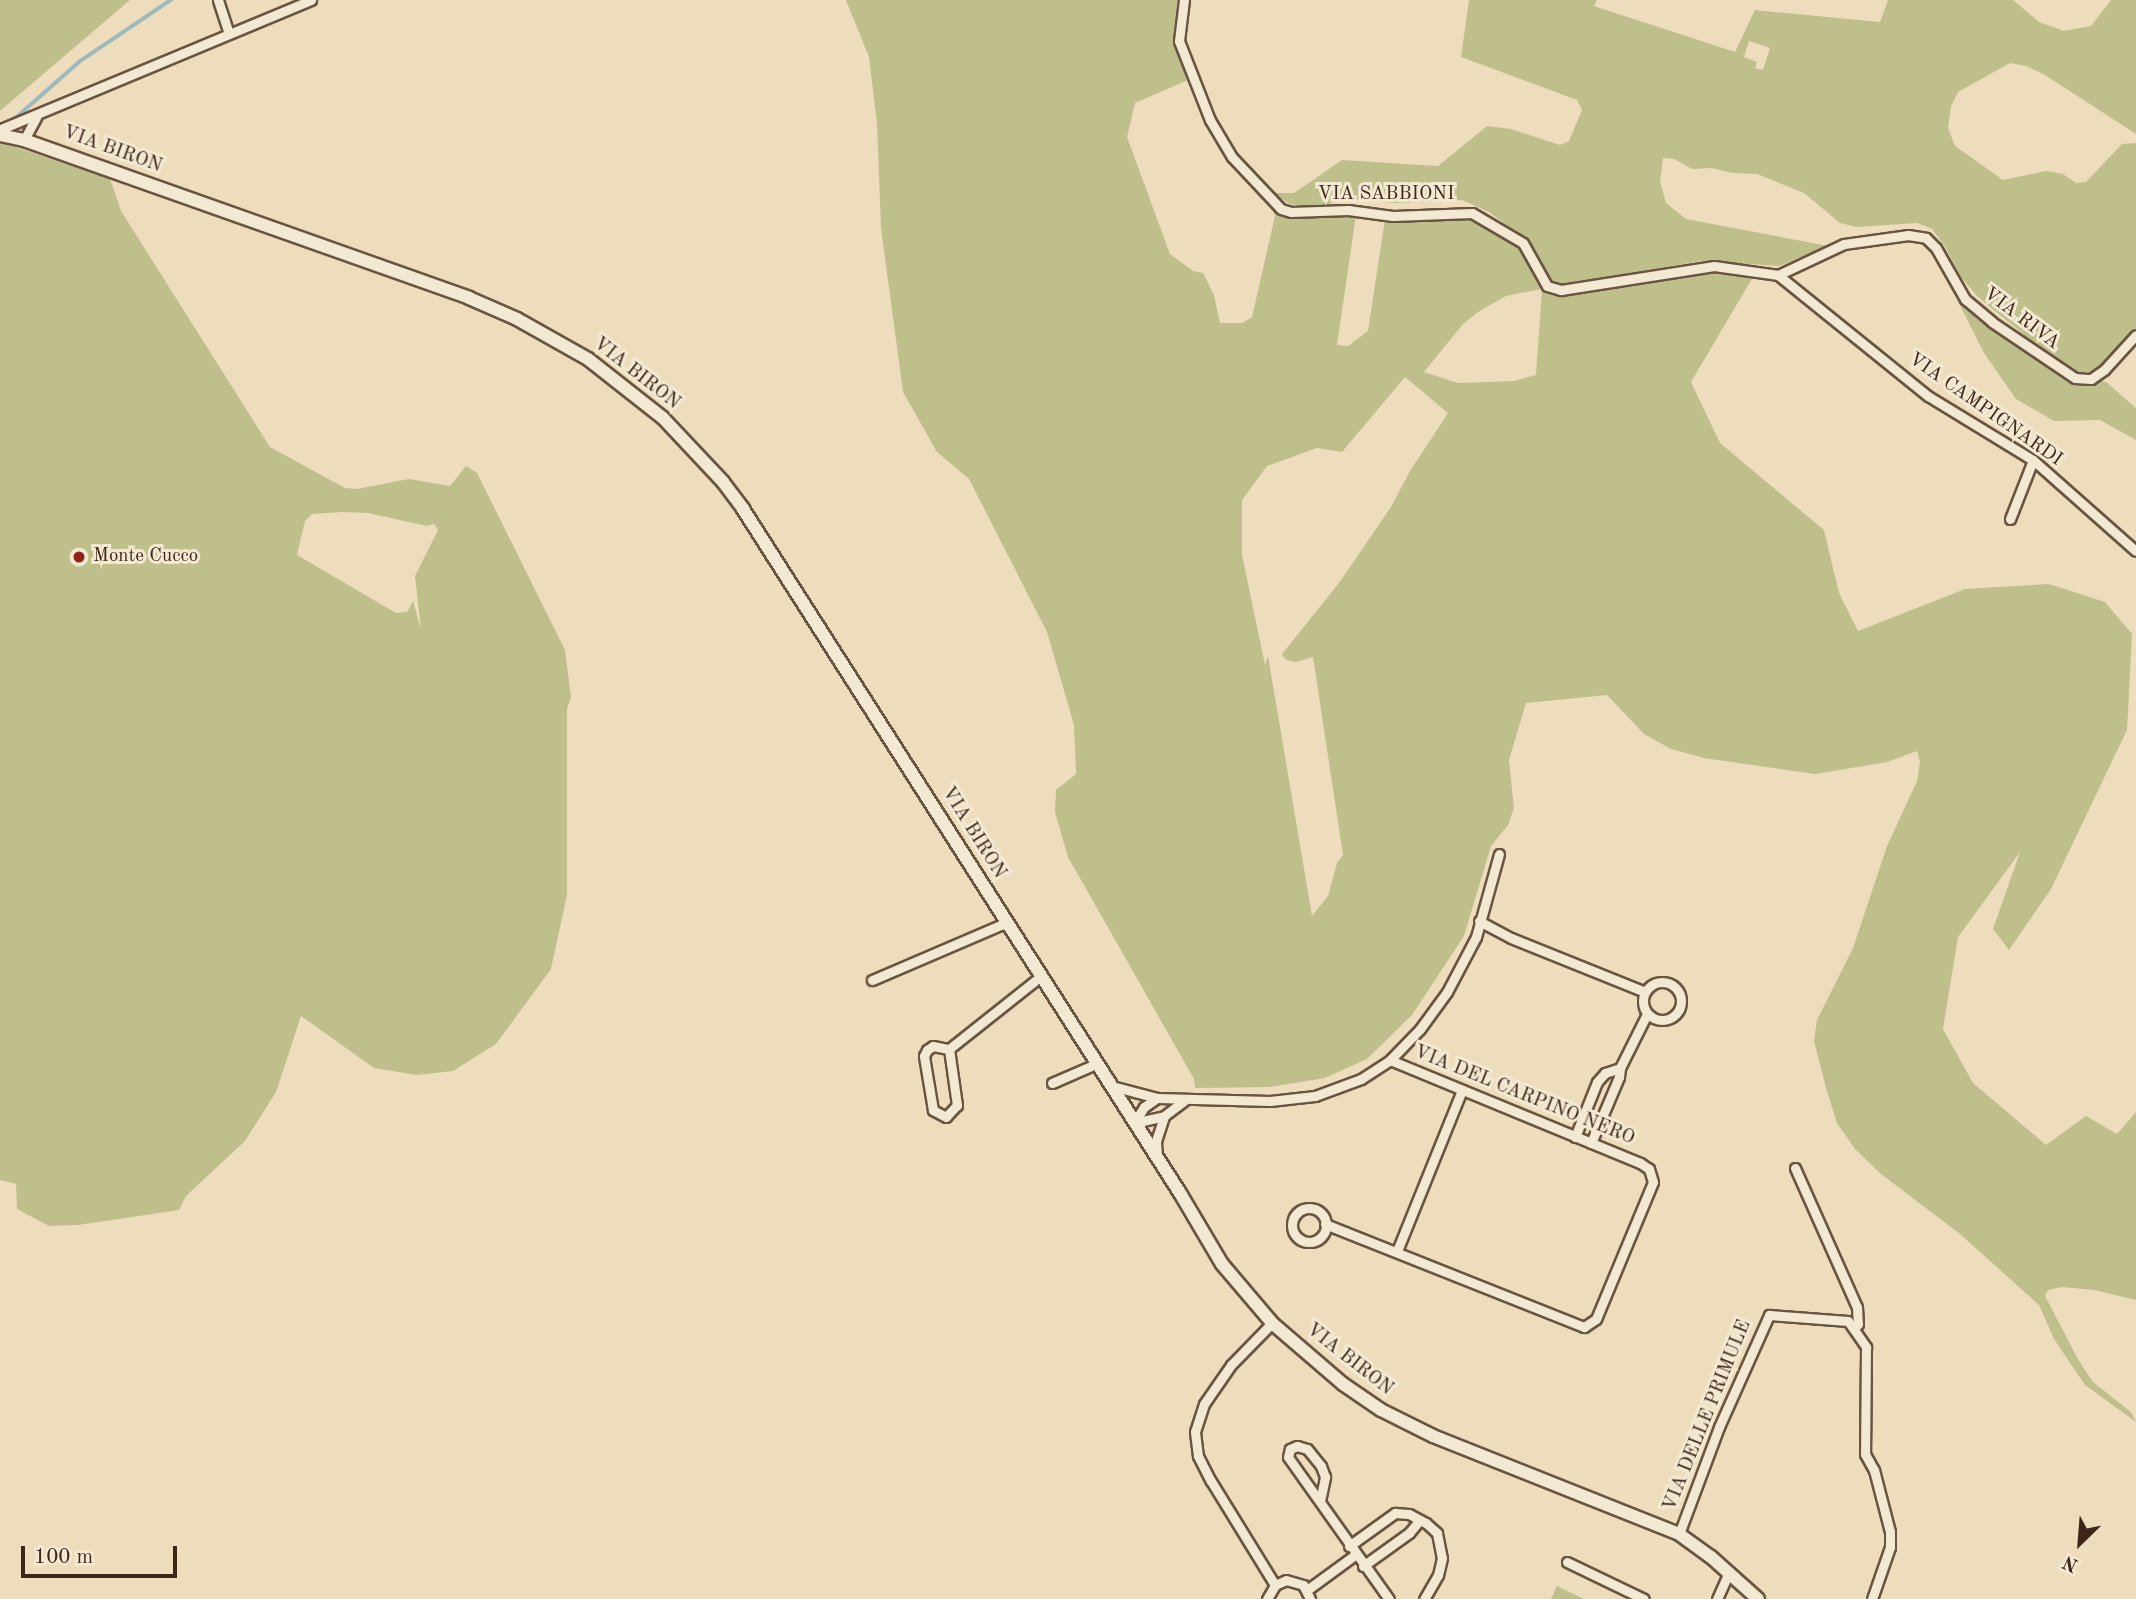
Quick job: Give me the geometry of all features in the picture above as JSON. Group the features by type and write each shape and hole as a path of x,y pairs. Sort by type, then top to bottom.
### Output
{"street":[{"path":"218,0 229,33"},
{"path":"0,129 36,117 311,0"},
{"name":"VIA SABBIONI","path":"1184,0 1179,41 1210,120 1232,157 1281,209 1291,212 1348,210 1393,216 1472,213 1523,243 1547,286 1562,290 1714,266 1779,275"},
{"path":"21,138 36,117"},
{"name":"VIA BIRON","path":"0,129 470,298 555,339 618,382 663,418 723,482 743,509 1112,1086 1222,1264 1272,1323 1343,1384 1381,1410 1433,1436 1679,1534 1729,1572 1758,1599"},
{"name":"VIA BIRON","path":"0,135 21,138"},
{"name":"VIA RIVA","path":"1779,275 1844,244 1908,235 1926,239 1936,248 1965,299 1992,322 2075,378 2091,379 2104,370 2136,335"},
{"name":"VIA CAMPIGNARDI","path":"1779,275 1928,396 2033,460 2136,551"},
{"path":"2010,519 2033,460"},
{"path":"1112,1086 1157,1098 1270,1101 1315,1096 1361,1079 1390,1060 1420,1029 1447,992 1468,957 1499,854"},
{"path":"1479,921 1511,938 1645,992"},
{"path":"872,980 1007,922"},
{"path":"949,1049 957,1105 946,1117 933,1110 924,1056 933,1046 949,1049 1041,976"},
{"path":"1654,983 1667,983 1678,991 1681,1003 1670,1018 1658,1020 1647,1014 1642,1003 1645,992 1654,983"},
{"path":"1591,1143 1619,1077 1620,1068 1647,1014"},
{"name":"VIA DEL CARPINO NERO","path":"1325,1224 1576,1325 1590,1325 1596,1319 1653,1182 1650,1170 1640,1163 1390,1060"},
{"path":"1052,1083 1096,1064"},
{"path":"1575,1137 1597,1082 1605,1073 1620,1068"},
{"path":"1397,1251 1461,1090"},
{"path":"1134,1123 1144,1107 1157,1098"},
{"path":"1134,1123 1164,1116 1185,1100"},
{"path":"1158,1161 1156,1141 1164,1116"},
{"path":"1795,1168 1857,1307 1858,1324 1854,1328 1866,1347 1865,1454 1874,1470 1890,1532 1890,1547 1872,1599"},
{"name":"VIA DELLE PRIMULE","path":"1679,1534 1719,1427 1769,1315 1848,1321 1854,1328"},
{"path":"1272,1323 1231,1365 1204,1404 1195,1432 1198,1456 1211,1481 1275,1585"},
{"path":"1320,1502 1325,1477 1321,1466 1307,1449 1297,1446 1290,1449 1288,1457 1354,1555 1389,1599"},
{"path":"1349,1546 1395,1513 1409,1514 1420,1520 1437,1533 1443,1558 1438,1575 1424,1599"},
{"path":"1363,1566 1409,1533 1420,1520"},
{"path":"1267,1599 1275,1585 1292,1580 1308,1594 1354,1555"},
{"path":"1567,1562 1644,1599"},
{"path":"1717,1599 1729,1572"}],"green space":[{"path":"0,0 130,0 0,111"},
{"path":"846,0 1178,0 1174,35 1188,80 1135,103 1127,137 1170,254 1193,271 1203,273 1214,295 1220,323 1242,323 1252,317 1275,216 1273,211 1299,218 1356,215 1337,345 1348,346 1368,331 1385,219 1470,217 1499,233 1527,254 1542,288 1552,293 1569,294 1717,268 1748,275 1753,277 1691,382 1720,443 1824,530 1839,593 1858,631 1965,589 2049,584 2105,602 2132,634 2127,730 2051,889 2009,950 1993,929 2020,852 1958,937 1943,1029 1973,1083 2046,1145 2086,1116 2117,1134 2136,1112 2136,1300 2094,1290 2062,1287 2048,1290 2045,1296 2093,1382 2131,1412 2136,1422 2085,1385 2054,1339 2039,1305 1960,1234 1881,1174 1855,1149 1837,1123 1814,1041 1817,1020 1853,948 1887,846 1917,781 1920,762 1917,751 1887,762 1815,774 1704,758 1671,749 1644,734 1607,695 1526,703 1509,760 1514,808 1508,825 1491,846 1464,936 1412,1015 1367,1059 1325,1078 1270,1087 1195,1088 1194,1079 1068,857 1055,812 1056,790 1076,774 1074,725 1047,632 969,479 937,452 903,392 881,228 877,123 869,57","holes":["1542,289 1536,375 1514,381 1458,383 1424,372 1463,324 1478,312 1506,296","1405,377 1448,413 1410,471 1391,507 1339,583 1282,654 1286,660 1296,662 1313,657 1343,855 1337,863 1328,896 1312,916 1268,656 1265,665 1242,555 1242,500 1267,466 1317,448 1342,452"]},
{"path":"1469,0 1597,0 1594,6 1735,52 1755,10 1880,22 1888,0 2013,0 2039,22 2064,31 2091,26 2111,0 2136,0 2136,134 2045,75 2026,66 2010,63 1958,92 1951,106 1948,128 1955,146 2003,180 2046,171 2063,174 2076,183 2086,182 2122,144 2136,143 2136,328 2098,369 2089,374 2076,372 2059,363 1978,297 1961,277 1932,229 1917,223 1857,227 1840,223 1804,193 1757,174 1732,173 1712,168 1692,169 1674,159 1663,158 1660,182 1666,203 1686,219 1828,246 1779,266 1701,261 1562,285 1548,278 1533,249 1517,233 1489,212 1462,200 1394,203 1345,199 1315,208 1290,204 1273,193 1294,193 1342,160 1438,166 1487,126 1511,129 1560,145 1569,141 1582,110 1577,100 1461,57","holes":["1749,41 1770,48 1763,70 1755,68 1757,62 1744,57"]},
{"path":"0,142 110,179 121,211 270,447 345,488 357,489 409,479 450,486 466,466 477,473 565,650 571,697 567,709 567,895 551,969 496,1044 453,1071 417,1075 374,1068 301,1016 276,1092 245,1141 186,1196 179,1210 78,1225 49,1226 17,1209 16,1184 0,1180","holes":["368,513 427,526 434,524 438,530 415,576 421,630 413,601 407,612 396,613 297,555 305,521 312,514"]},
{"path":"1926,238 1965,299 2063,372 2106,382 2136,408 2136,440 2100,420 2054,421 2016,399 1984,353"},
{"path":"1557,1586 1584,1599 1551,1599"}],"waterway":[{"path":"11,122 79,62 171,0"}],"place":[{"name":"Monte Cucco","path":"79,557"}]}
